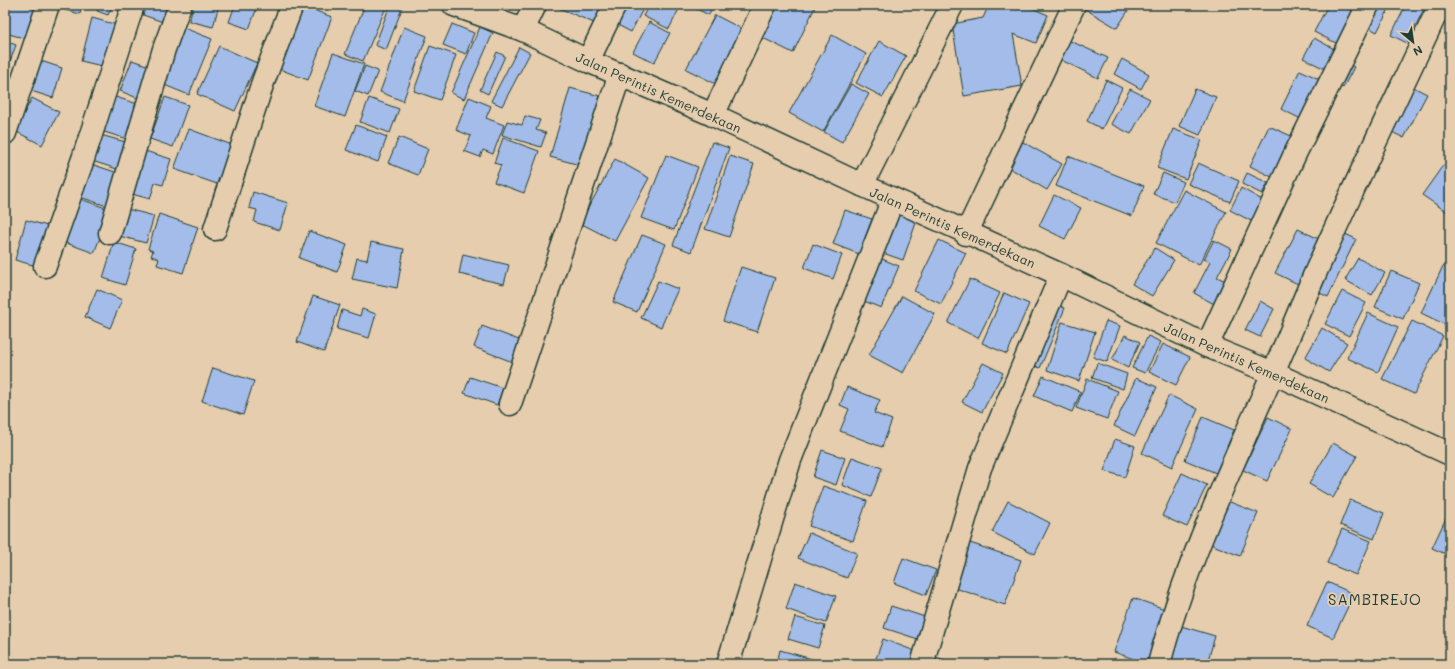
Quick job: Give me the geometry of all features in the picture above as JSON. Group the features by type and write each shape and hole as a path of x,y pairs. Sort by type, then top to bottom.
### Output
{"street":[{"path":"5,133 48,5"},
{"path":"45,266 83,159 133,5"},
{"path":"110,233 164,49 180,5"},
{"path":"215,229 263,82 292,5"},
{"name":"Jalan Perintis Kemerdekaan","path":"454,5 523,30 588,61 713,115 966,234 1060,275 1207,346 1273,373 1450,454"},
{"path":"523,30 535,5"},
{"path":"588,61 616,5"},
{"path":"713,115 765,5"},
{"path":"862,185 952,5"},
{"path":"966,234 1074,5"},
{"path":"1207,346 1295,154 1368,5"},
{"path":"1159,664 1169,626 1191,562 1314,275 1440,5"},
{"path":"510,404 620,74"},
{"path":"728,664 790,460 893,199"},
{"path":"922,664 980,468 1060,275"}],"building":[{"path":"6,5 40,5 31,40 5,33"},
{"path":"55,5 82,5 80,14 54,7"},
{"path":"99,5 107,5 112,7 108,15 97,11"},
{"path":"146,5 173,5 166,23 143,15"},
{"path":"194,5 219,5 213,27 189,21"},
{"path":"235,5 258,5 249,29 229,22"},
{"path":"300,5 332,17 308,80 274,67"},
{"path":"365,5 387,5 363,61 345,54"},
{"path":"390,5 403,6 386,50 375,45"},
{"path":"561,5 602,5 594,23 559,8"},
{"path":"624,5 645,5 631,32 614,23"},
{"path":"649,5 681,5 669,29 643,16"},
{"path":"688,5 713,5 709,15"},
{"path":"776,5 816,5 793,53 761,37"},
{"path":"989,5 1025,5 1048,15 1036,43 1013,34 1022,86 964,96 952,24 983,18"},
{"path":"1087,5 1126,5 1130,8 1117,28 1085,9"},
{"path":"1328,5 1342,5 1355,12 1338,44 1314,32"},
{"path":"1373,5 1391,5 1377,32 1362,24"},
{"path":"1406,5 1426,5 1407,43 1391,35"},
{"path":"715,15 744,30 716,84 686,69"},
{"path":"92,18 121,26 110,68 81,61"},
{"path":"649,22 670,33 654,63 633,52"},
{"path":"452,24 474,33 466,54 443,45"},
{"path":"404,27 427,36 403,101 380,92"},
{"path":"480,27 493,33 464,99 451,93"},
{"path":"184,28 212,39 189,95 162,84"},
{"path":"832,35 866,54 823,132 789,113"},
{"path":"1314,38 1336,50 1325,69 1303,58"},
{"path":"1068,40 1108,58 1098,78 1059,59"},
{"path":"5,41 16,45 5,75"},
{"path":"879,41 906,56 883,97 856,83"},
{"path":"219,46 257,63 235,111 197,94"},
{"path":"430,46 456,55 440,100 414,91"},
{"path":"519,47 530,53 502,106 491,101"},
{"path":"497,52 505,56 488,94 480,90"},
{"path":"333,53 364,64 345,117 314,106"},
{"path":"1122,59 1149,74 1141,89 1114,74"},
{"path":"38,60 62,68 53,98 28,90"},
{"path":"132,60 152,67 140,99 120,91"},
{"path":"1345,62 1354,67 1343,88 1334,83"},
{"path":"365,66 378,71 368,96 355,91"},
{"path":"1300,70 1321,80 1301,119 1281,109"},
{"path":"1106,80 1122,88 1102,129 1087,121"},
{"path":"851,84 869,94 842,142 824,132"},
{"path":"1409,85 1427,94 1404,138 1386,129"},
{"path":"570,88 600,96 580,165 550,157"},
{"path":"1130,89 1150,99 1131,134 1111,124"},
{"path":"1195,89 1216,97 1200,135 1179,126"},
{"path":"109,95 141,105 130,140 98,130"},
{"path":"165,97 188,105 173,147 150,139"},
{"path":"469,97 491,106 486,118 504,125 493,154 483,150 480,157 464,151 471,136 456,130"},
{"path":"32,98 59,112 42,145 15,131"},
{"path":"369,98 399,109 390,133 360,122"},
{"path":"525,116 540,120 536,130 546,133 541,147 502,135 507,121 522,125"},
{"path":"356,125 387,137 378,162 346,150"},
{"path":"1269,126 1291,136 1272,177 1250,166"},
{"path":"189,129 232,145 217,184 174,169"},
{"path":"1173,129 1202,140 1186,179 1157,168"},
{"path":"97,134 129,143 120,170 89,160"},
{"path":"399,137 428,149 418,175 388,163"},
{"path":"503,138 539,151 524,193 494,182 501,165 494,163"},
{"path":"1021,141 1062,164 1047,190 1006,166"},
{"path":"712,142 729,148 691,252 673,245"},
{"path":"145,151 171,159 163,185 155,183 150,199 132,194"},
{"path":"666,155 698,167 674,230 641,218"},
{"path":"730,156 754,164 729,237 705,229"},
{"path":"1068,156 1144,186 1132,216 1056,186"},
{"path":"615,159 649,178 615,241 580,223"},
{"path":"85,162 121,174 110,207 74,195"},
{"path":"1198,163 1239,181 1230,202 1188,184"},
{"path":"1444,164 1450,168 1450,214 1422,195"},
{"path":"1163,173 1184,182 1175,202 1153,194"},
{"path":"1247,173 1268,183 1262,194 1242,184"},
{"path":"1241,188 1264,201 1253,222 1230,210"},
{"path":"1184,190 1226,212 1199,265 1156,243"},
{"path":"253,192 288,203 280,230 254,222 257,210 249,208"},
{"path":"1054,195 1081,208 1065,239 1039,226"},
{"path":"75,197 111,210 94,253 58,240"},
{"path":"127,209 154,216 146,243 119,236"},
{"path":"845,210 872,219 859,254 833,244"},
{"path":"895,212 917,220 903,260 880,252"},
{"path":"159,214 198,227 183,273 157,265 159,259 151,256 153,251 148,249"},
{"path":"26,220 51,227 40,267 15,260"},
{"path":"1298,229 1321,240 1298,284 1275,273"},
{"path":"309,231 347,245 337,272 299,258"},
{"path":"1339,231 1356,239 1328,297 1312,289"},
{"path":"642,235 666,244 637,312 613,302"},
{"path":"939,240 966,253 941,304 914,291"},
{"path":"1214,240 1232,249 1217,277 1228,282 1216,305 1194,293 1210,262 1204,259"},
{"path":"114,242 136,249 125,285 103,278"},
{"path":"371,242 404,249 397,288 352,279 357,258 367,260"},
{"path":"813,244 842,255 833,279 804,268"},
{"path":"1155,248 1174,260 1152,296 1132,284"},
{"path":"463,254 509,265 504,284 459,274"},
{"path":"1358,258 1385,273 1372,295 1345,280"},
{"path":"882,259 899,266 881,308 864,301"},
{"path":"1443,266 1450,270 1450,317 1446,325 1421,313"},
{"path":"741,267 775,278 757,332 723,321"},
{"path":"1391,271 1419,283 1403,319 1375,307"},
{"path":"970,279 1000,293 978,338 948,323"},
{"path":"658,281 678,289 661,327 641,318"},
{"path":"97,289 122,300 110,328 85,317"},
{"path":"1342,291 1366,303 1349,336 1325,324"},
{"path":"1004,293 1029,304 1007,354 982,343"},
{"path":"313,296 340,305 324,352 297,342"},
{"path":"902,296 935,314 903,373 869,355"},
{"path":"1260,301 1274,309 1260,337 1245,330"},
{"path":"1057,305 1065,308 1040,368 1031,364"},
{"path":"362,309 376,314 369,338 337,329 342,310 360,316"},
{"path":"1368,313 1398,327 1378,372 1347,358"},
{"path":"1106,321 1120,326 1107,362 1093,357"},
{"path":"1412,321 1443,336 1414,394 1382,379"},
{"path":"1062,322 1095,332 1079,381 1047,370"},
{"path":"482,326 524,342 515,363 474,347"},
{"path":"1322,328 1347,343 1329,372 1305,358"},
{"path":"1125,335 1140,342 1128,368 1112,360"},
{"path":"1148,336 1161,342 1145,373 1132,368"},
{"path":"1163,344 1190,357 1176,385 1149,372"},
{"path":"983,363 1003,373 982,412 962,402"},
{"path":"1097,363 1127,374 1123,389 1092,378"},
{"path":"213,368 254,381 243,415 202,401"},
{"path":"1043,376 1081,392 1072,412 1034,396"},
{"path":"470,377 503,388 497,405 464,393"},
{"path":"1136,378 1157,387 1135,436 1114,426"},
{"path":"1087,379 1118,391 1107,419 1076,408"},
{"path":"847,387 880,400 874,413 892,420 882,447 840,431 849,409 840,405"},
{"path":"1169,395 1198,409 1172,467 1142,453"},
{"path":"1203,417 1234,430 1216,473 1185,460"},
{"path":"1268,417 1292,429 1267,481 1243,470"},
{"path":"1115,439 1135,446 1125,477 1104,471"},
{"path":"1333,443 1357,456 1333,498 1309,484"},
{"path":"822,450 845,458 836,485 813,477"},
{"path":"852,457 882,468 871,497 842,485"},
{"path":"1182,473 1207,485 1187,527 1162,516"},
{"path":"823,486 867,501 853,541 809,526"},
{"path":"1225,500 1258,513 1240,556 1208,543"},
{"path":"1350,500 1384,513 1374,539 1340,525"},
{"path":"1008,501 1050,523 1035,554 992,532"},
{"path":"1446,518 1450,519 1450,556 1432,548"},
{"path":"1342,529 1371,541 1356,575 1327,563"},
{"path":"809,533 857,553 847,578 798,558"},
{"path":"970,543 1021,560 1005,605 955,588"},
{"path":"903,558 936,570 926,595 894,583"},
{"path":"795,582 836,596 826,623 786,609"},
{"path":"1327,582 1354,594 1333,638 1307,626"},
{"path":"1133,598 1168,610 1148,664 1114,652"},
{"path":"891,606 928,618 921,640 884,628"},
{"path":"795,617 825,626 818,648 788,639"},
{"path":"1181,626 1215,636 1207,664 1169,664"},
{"path":"883,639 915,651 910,664 874,664"},
{"path":"780,650 812,659 810,664 777,663"},
{"path":"933,656 957,664 930,664"},
{"path":"1115,658 1128,664 1112,664"}],"district":[{"name":"SAMBIREJO","path":"1375,599"}]}
